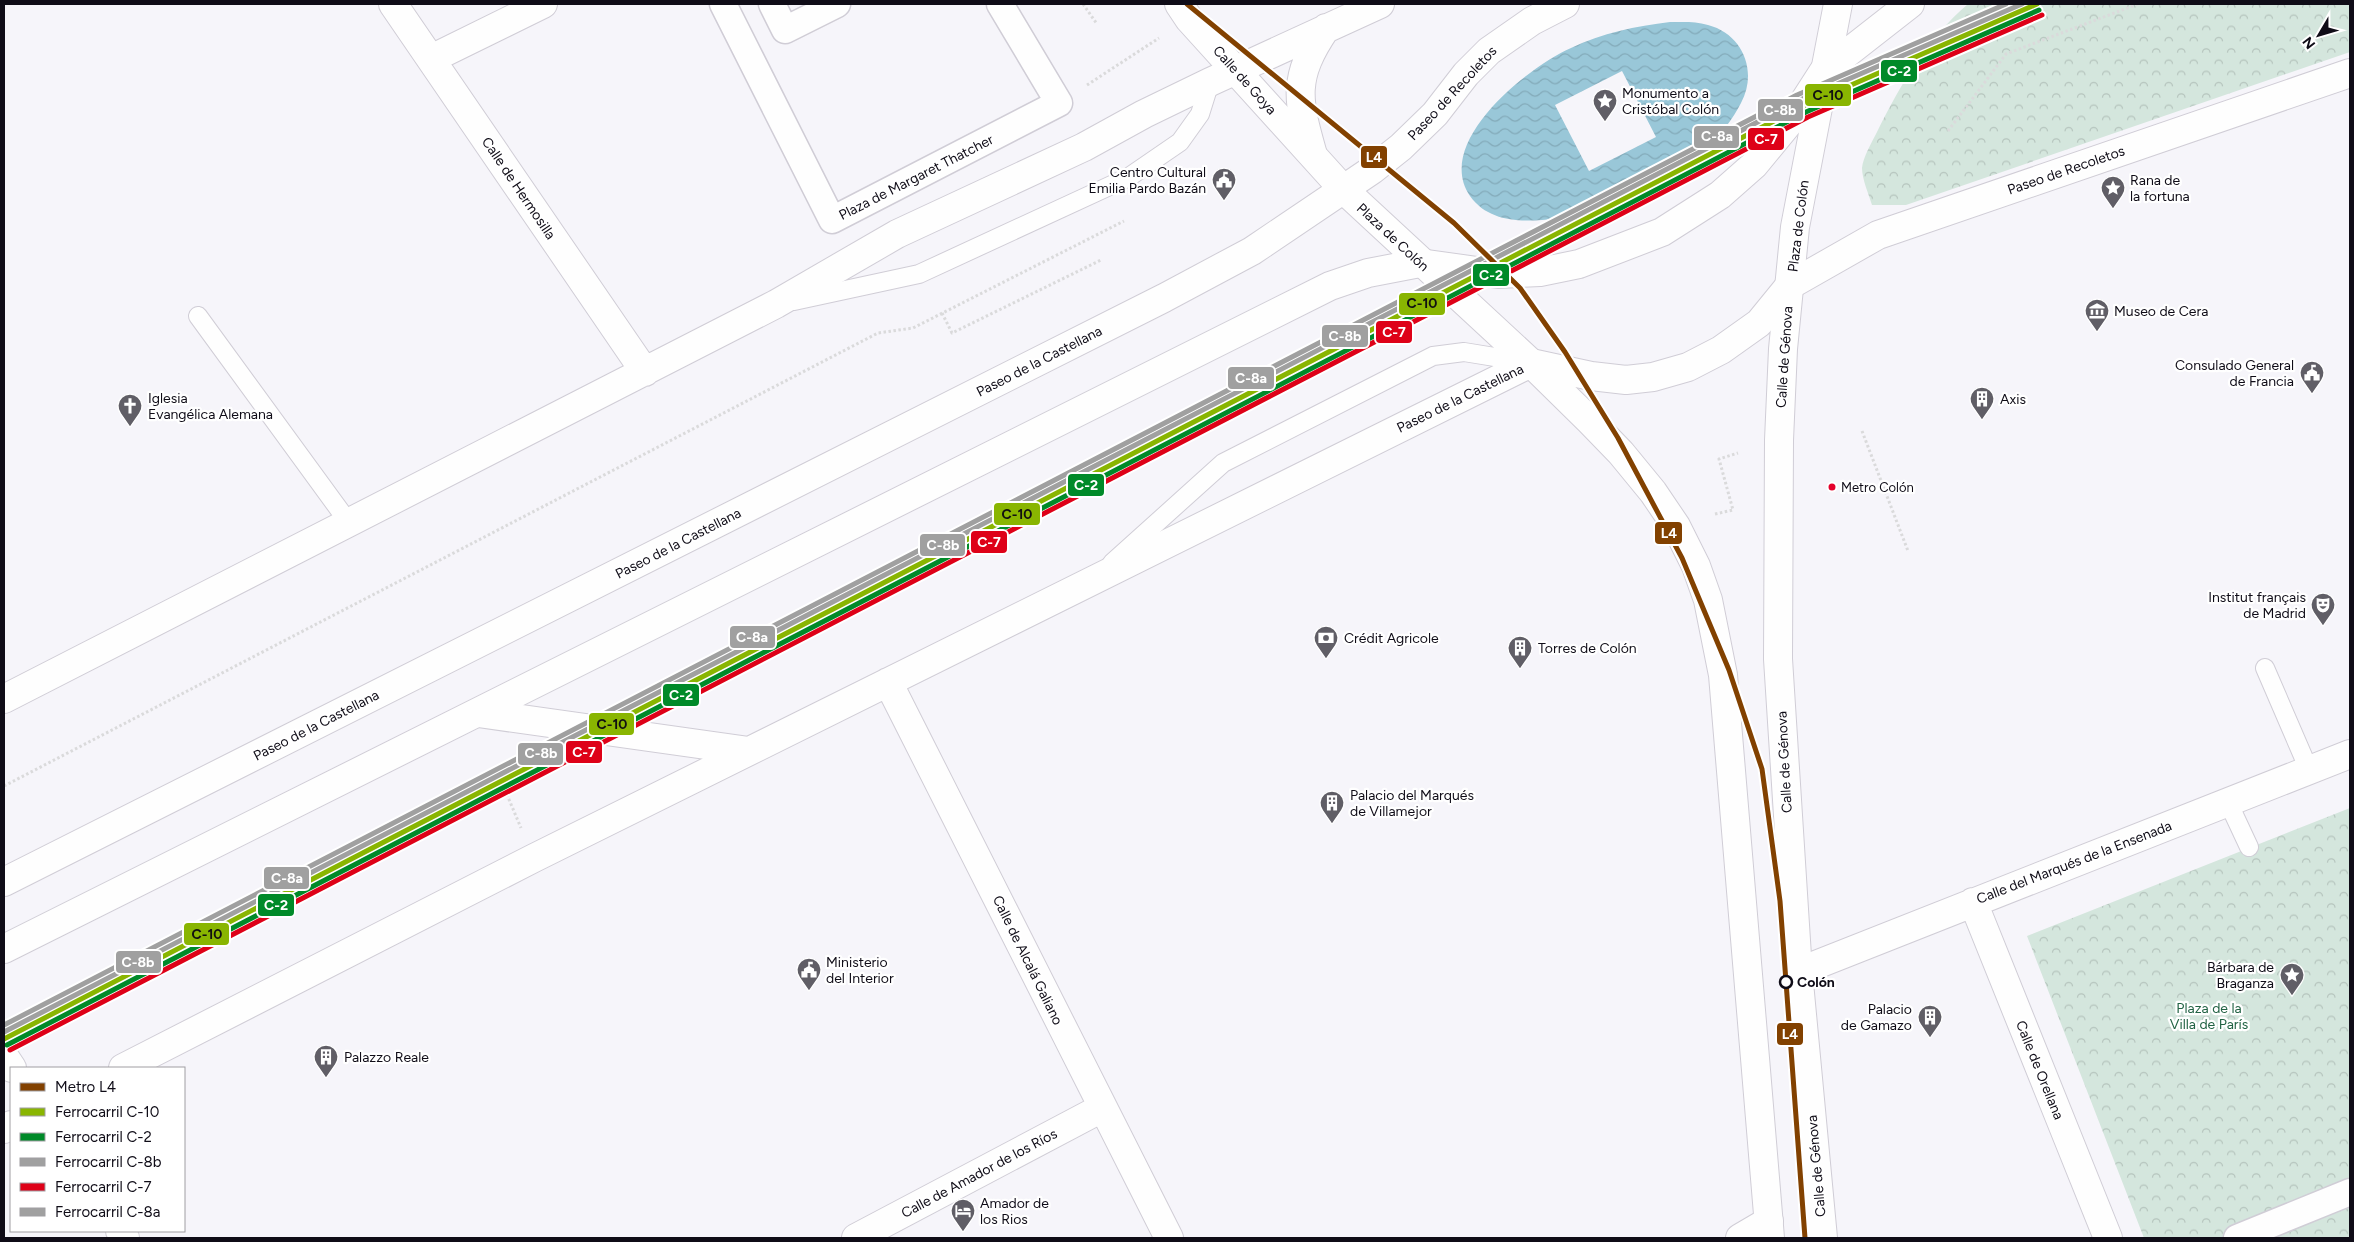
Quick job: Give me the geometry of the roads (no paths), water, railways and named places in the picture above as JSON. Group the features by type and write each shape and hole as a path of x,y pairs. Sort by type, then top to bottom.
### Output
{"main road":[{"name":"Calle de Hermosilla","path":"393,4 645,372"},
{"path":"431,58 543,4"},
{"path":"4,699 776,304 897,234 1084,147 1144,114 1210,82 1380,4"},
{"name":"Paseo de Recoletos","path":"1343,189 1401,147 1435,114 1466,74 1489,51 1532,21 1565,4"},
{"name":"Plaza de Colón","path":"1827,4 1830,40"},
{"name":"Plaza de Colón","path":"1326,28 1311,50 1301,82 1300,99 1303,120 1313,155 1343,189 1420,263 1531,363 1591,376 1626,380 1653,377 1688,367 1721,350 1759,323 1790,285 1795,227 1823,72 1838,4"},
{"path":"4,949 1330,286 1368,273 1420,263 1498,274 1540,272 1579,264 1662,232 1720,195 1754,165 1796,114 1823,72 1910,4"},
{"name":"Calle de Goya","path":"1184,11 1313,155"},
{"name":"Paseo de Recoletos","path":"1790,285 1878,235 2350,73"},
{"name":"Paseo de la Castellana","path":"4,882 1164,298 1252,251 1343,189"},
{"name":"Calle de Génova","path":"1790,285 1783,349 1779,440 1778,659 1798,972 1823,1238"},
{"path":"1531,363 1621,453 1653,492 1680,534 1696,566 1708,600 1723,675 1770,1230 1740,1238"},
{"name":"Paseo de la Castellana","path":"125,1067 749,751 1087,585 1531,363"},
{"name":"Calle de Alcalá Galiano","path":"888,682 1169,1238"},
{"path":"478,713 749,751"},
{"name":"Calle del Marqués de la Ensenada","path":"1798,972 2350,754"},
{"name":"Calle de Orellana","path":"1973,902 2108,1238"},
{"path":"4,1056 11,1067"},
{"name":"Calle de Amador de los Ríos","path":"856,1238 1102,1108"}],"street":[{"name":"Plaza de Margaret Thatcher","path":"723,4 832,220 1059,103 1000,4"},
{"path":"772,4 785,30 837,4"},
{"path":"2237,1238 2350,1192"}],"lane":[{"path":"776,304 919,274 1129,177 1180,142 1200,114 1210,82"},
{"path":"198,316 349,523"},
{"name":"Paseo de la Castellana","path":"1087,585 1223,463 1326,409 1432,356 1464,352 1531,363"},
{"path":"2265,668 2309,770"},
{"path":"2228,802 2248,847"}],"water":[{"path":"1670,22 1698,23 1720,30 1738,45 1747,67 1746,91 1741,103 1719,136 1700,155 1679,173 1654,189 1623,203 1592,213 1542,220 1512,220 1493,215 1477,204 1470,196 1462,175 1464,153 1474,130 1490,109 1510,89 1532,72 1571,48 1619,31","holes":["1622,71 1656,137 1589,171 1555,105"]}],"metro line":[{"name":"L4","path":"1187,4 1454,223 1520,288 1565,352 1618,438 1682,558 1729,670 1762,769 1780,901 1805,1238"}],"rail line":[{"name":"C-8a","path":"4,1025 1797,95 2006,4"},
{"name":"C-8b","path":"4,1032 1800,100 2022,4"},
{"name":"C-10","path":"4,1039 1803,106 2037,4"},
{"name":"C-2","path":"7,1045 1806,112 2039,10"},
{"name":"C-7","path":"10,1050 1808,117 2042,15"}],"place":[{"name":"Monumento a Cristóbal Colón","path":"1605,122"},
{"name":"Centro Cultural Emilia Pardo Bazán","path":"1224,201"},
{"name":"Rana de la fortuna","path":"2113,209"},
{"name":"Museo de Cera","path":"2097,332"},
{"name":"Consulado General de Francia","path":"2312,394"},
{"name":"Axis","path":"1982,420"},
{"name":"Iglesia Evangélica Alemana","path":"130,427"},
{"name":"Metro Colón","path":"1832,487"},
{"name":"Institut français de Madrid","path":"2323,626"},
{"name":"Crédit Agricole","path":"1326,659"},
{"name":"Torres de Colón","path":"1520,669"},
{"name":"Palacio del Marqués de Villamejor","path":"1332,824"},
{"name":"Colón","path":"1786,982"},
{"name":"Ministerio del Interior","path":"809,991"},
{"name":"Bárbara de Braganza","path":"2292,996"},
{"name":"Palacio de Gamazo","path":"1930,1038"},
{"name":"Palazzo Reale","path":"326,1078"},
{"name":"Amador de los Rios","path":"963,1232"}],"park label":[{"name":"Plaza de la Villa de París","path":"2209,1016"}]}
